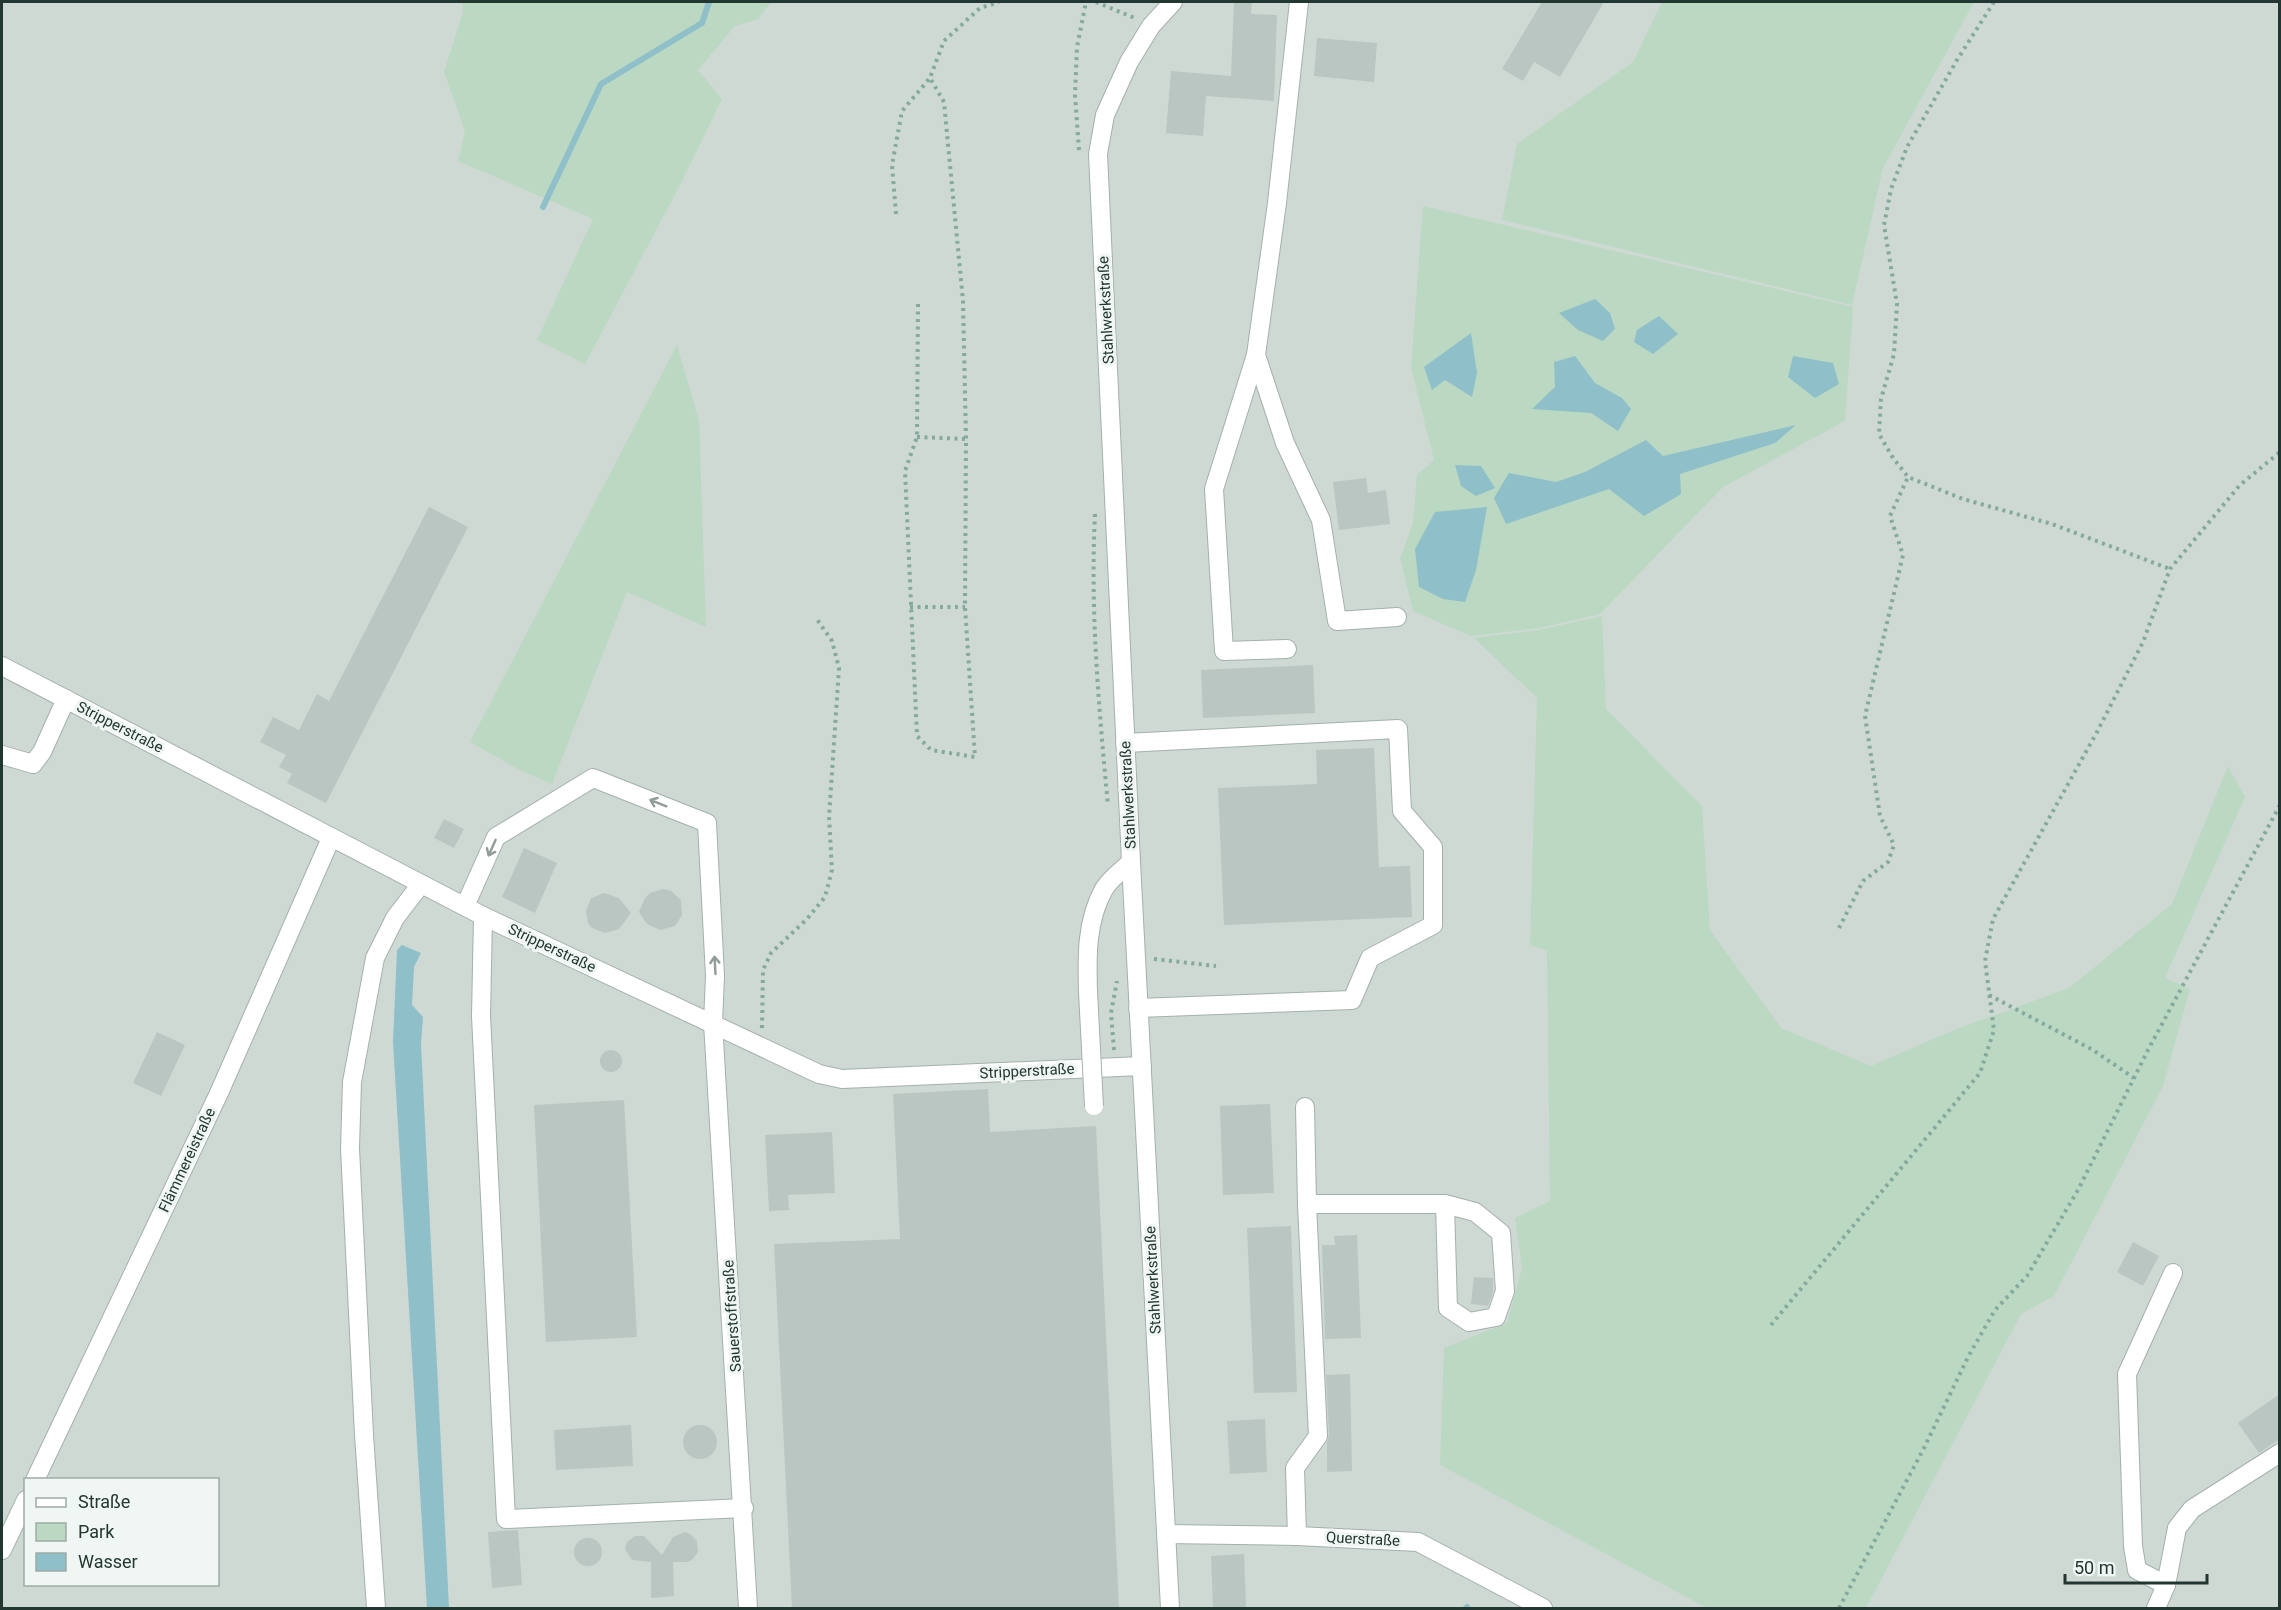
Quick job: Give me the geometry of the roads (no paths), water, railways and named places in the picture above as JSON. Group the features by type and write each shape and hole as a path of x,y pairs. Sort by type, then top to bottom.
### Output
{"street":[{"name":"Stahlwerkstraße","path":"1170,1608 1138,1008 1098,154 1105,115 1130,62 1151,26 1173,2"},
{"path":"1287,649 1224,651 1214,489 1256,355 1277,203 1299,2"},
{"path":"1256,355 1285,442 1321,520 1337,621 1397,617"},
{"name":"Stripperstraße","path":"2,666 483,915 819,1074 842,1079 1142,1066"},
{"path":"2,755 33,764 42,752 66,699"},
{"path":"1125,743 1398,729 1402,811 1433,847 1433,925 1370,958 1352,1000 1138,1008"},
{"name":"Sauerstoffstraße","path":"465,906 496,837 593,778 707,823 715,976 713,1023 744,1508 748,1608"},
{"name":"Flämmereistraße","path":"35,1478 219,1093 331,838"},
{"path":"1094,1106 1087,961 1091,920 1105,887 1131,862"},
{"path":"376,1608 364,1435 350,1148 351,1082 375,958 396,918 421,884"},
{"path":"483,915 481,1016 506,1519 744,1508"},
{"path":"1297,1536 1295,1468 1318,1436 1307,1204 1305,1107"},
{"path":"1307,1204 1445,1204 1475,1212 1501,1233 1505,1291 1497,1317 1469,1322 1448,1308 1445,1204"},
{"path":"2166,1585 2138,1570 2133,1546 2127,1374 2174,1273"},
{"path":"2156,1608 2166,1585 2177,1528 2192,1509 2280,1453"},
{"path":"2,1550 24,1504"},
{"name":"Querstraße","path":"1166,1534 1297,1536 1418,1542 1543,1608"}],"water":[{"path":"1595,299 1610,313 1615,329 1603,341 1578,330 1559,313"},
{"path":"1659,316 1678,334 1653,354 1634,342 1637,330"},
{"path":"1471,333 1477,373 1472,397 1445,380 1432,390 1424,367"},
{"path":"1575,356 1595,383 1622,398 1631,409 1618,431 1591,413 1532,409 1555,387 1554,362"},
{"path":"1793,356 1833,363 1839,384 1815,398 1788,377"},
{"path":"1796,425 1775,443 1680,474 1681,494 1644,516 1609,489 1506,524 1494,498 1509,473 1556,482 1585,472 1646,440 1663,456"},
{"path":"1455,465 1481,466 1495,488 1476,496 1461,486"},
{"path":"1487,507 1476,570 1465,602 1443,599 1419,587 1415,549 1435,512"},
{"path":"402,945 421,953 414,967 412,1005 423,1017 421,1044 449,1608 427,1608 393,1042 397,950"}],"waterway":[{"path":"543,207 601,84 702,23 709,2"}]}
